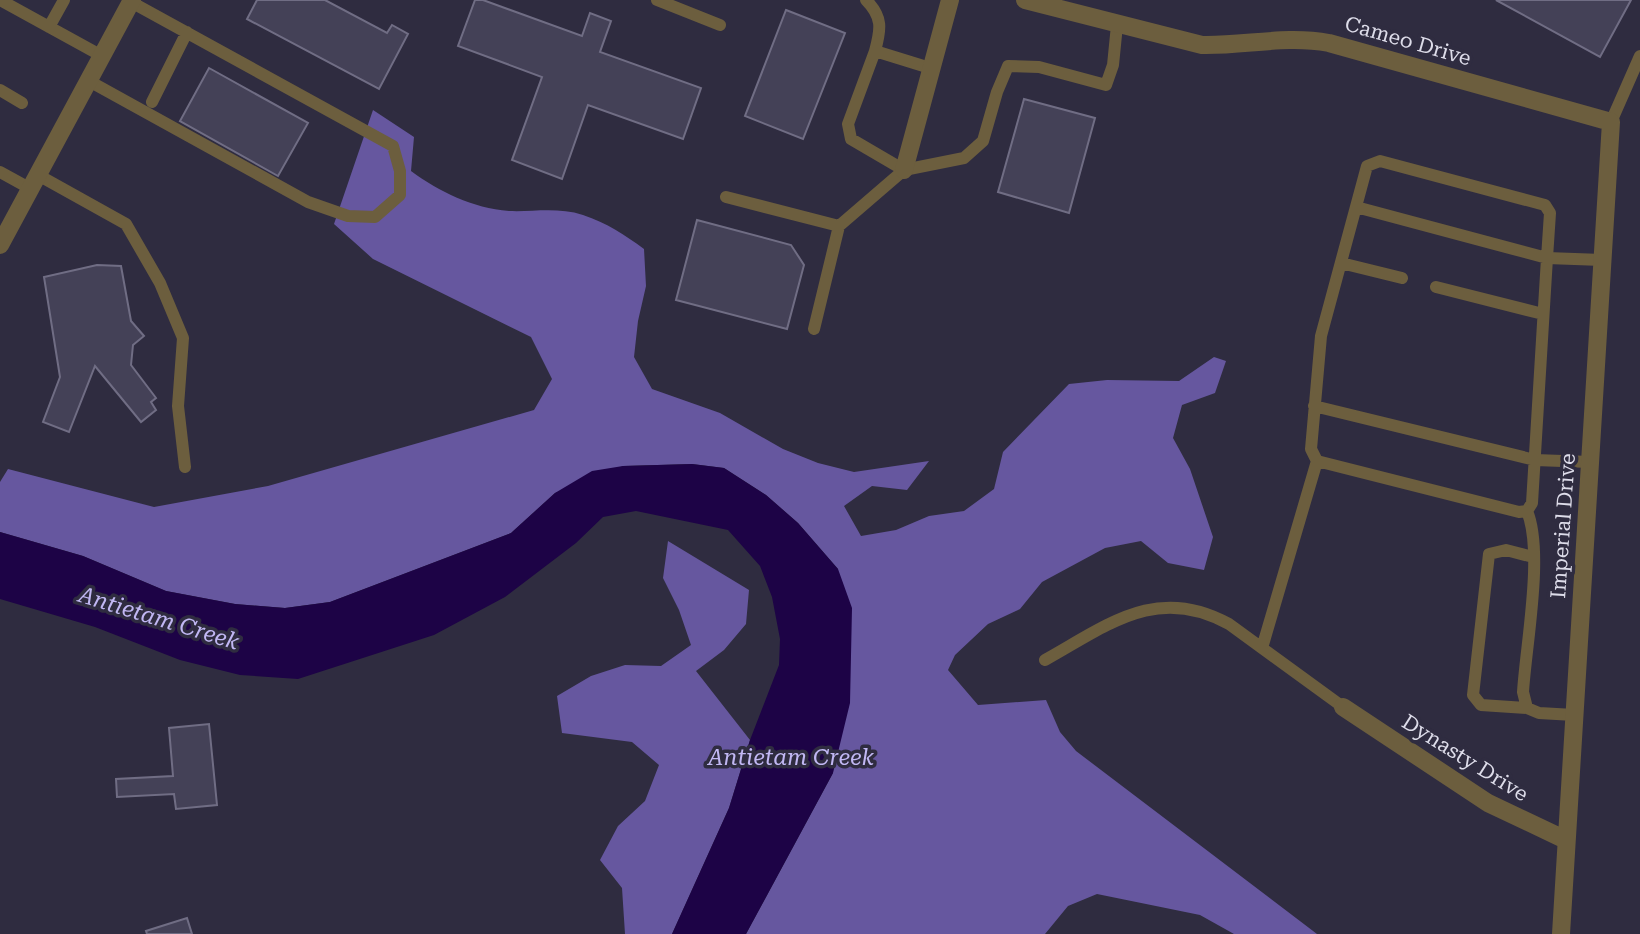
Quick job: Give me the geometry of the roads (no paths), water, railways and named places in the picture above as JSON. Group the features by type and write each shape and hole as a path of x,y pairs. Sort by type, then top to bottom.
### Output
{"street":[{"path":"904,170 950,0"},
{"name":"Cameo Drive","path":"1025,0 1202,44 1229,46 1299,37 1329,43 1611,122"},
{"path":"0,245 132,1"},
{"name":"Imperial Drive","path":"1561,934 1611,122"},
{"name":"Dynasty Drive","path":"1343,707 1488,803 1566,840"}],"lane":[{"path":"0,0 102,56"},
{"path":"49,27 64,0"},
{"path":"657,0 720,25"},
{"path":"866,0 876,10 881,21 875,51 847,132 851,139 904,170"},
{"path":"89,81 308,202 348,216 375,217 400,195 400,172 393,146 132,1"},
{"path":"814,329 839,226 904,170 964,159 983,141 1007,66 1039,67 1107,85 1113,65 1117,25"},
{"path":"152,102 187,32"},
{"path":"875,51 930,68"},
{"path":"1611,122 1640,56"},
{"path":"0,90 22,103"},
{"path":"1262,648 1317,461 1311,449 1321,336 1367,166 1380,161 1545,205 1550,213 1532,503 1527,510 1518,512 1317,461"},
{"path":"0,172 34,182 126,224 160,283 183,338 177,406 185,467"},
{"path":"726,197 839,226"},
{"path":"1356,207 1547,258 1602,260"},
{"path":"1341,263 1402,278"},
{"path":"1436,287 1543,314"},
{"path":"1314,406 1535,460 1590,462"},
{"path":"1527,510 1534,527 1522,692 1527,708"},
{"path":"1533,556 1506,550 1489,554 1473,695 1481,705 1574,715"},
{"path":"1045,660 1126,615 1157,607 1191,608 1209,613 1343,707"}],"water":[{"name":"Antietam Creek","path":"692,464 724,468 766,495 798,523 838,569 852,608 850,703 833,773 746,934 672,934 729,808 750,740 779,665 780,639 772,597 760,566 728,530 636,511 603,517 576,543 505,597 434,635 298,679 240,675 180,660 95,627 0,599 0,532 83,556 166,591 235,604 285,608 330,602 511,533 555,493 592,471 623,466"}]}
